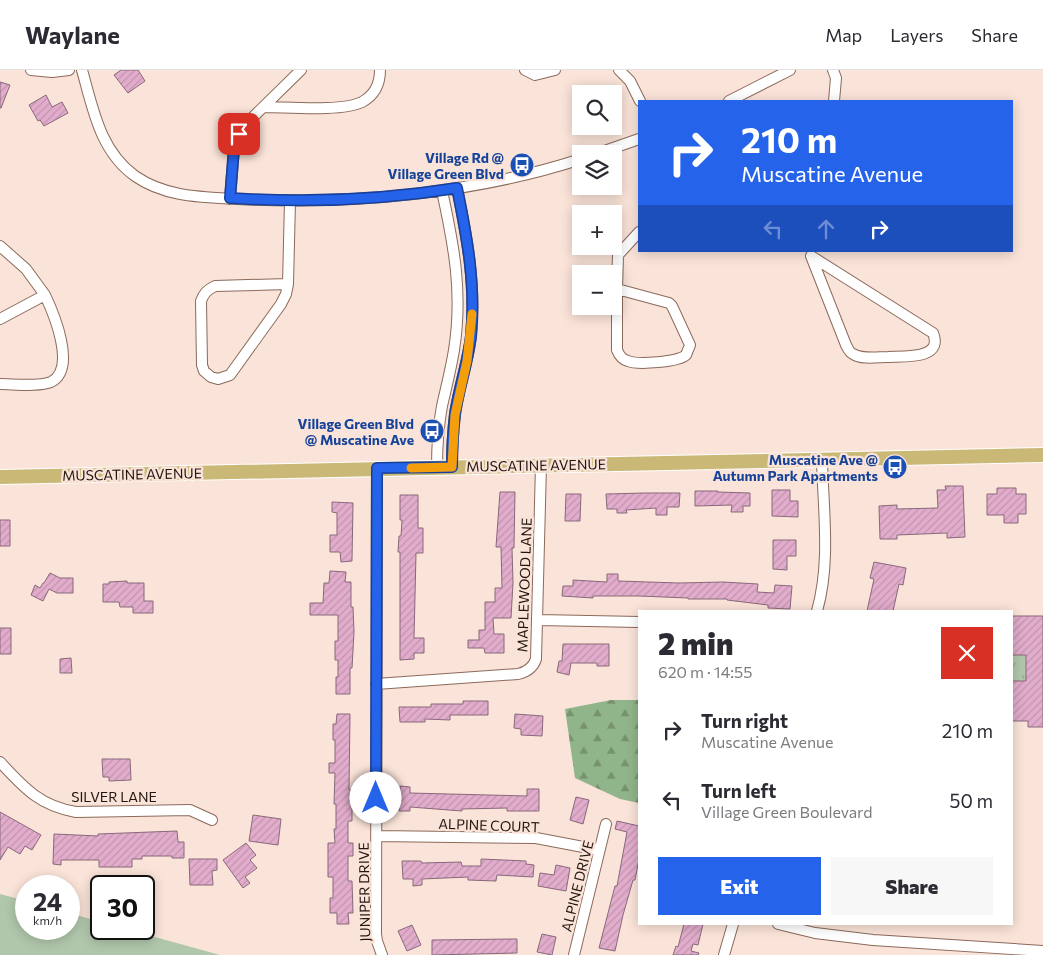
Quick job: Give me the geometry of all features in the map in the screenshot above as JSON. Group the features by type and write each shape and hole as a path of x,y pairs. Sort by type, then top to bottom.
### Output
{"main road":[{"name":"MUSCATINE AVENUE","path":"0,477 1043,455"}],"street":[{"path":"31,70 52,72 69,70"},
{"path":"82,70 104,141 116,159 147,184 171,193 290,201 338,200 442,191 553,168 572,161"},
{"path":"230,198 236,138 252,118 301,70"},
{"path":"264,107 355,105 363,102 379,85 380,70"},
{"path":"525,70 535,75 555,70"},
{"path":"619,70 630,81 640,100"},
{"path":"731,100 790,70"},
{"path":"833,70 836,78 834,100"},
{"path":"622,145 638,139"},
{"path":"452,467 455,415 467,361 473,305 469,249 457,188"},
{"path":"437,468 442,408 454,350 458,318 456,256 442,191"},
{"path":"288,284 215,286 208,289 201,301 202,365 208,376 218,379 230,375 281,304 286,294 288,284 290,201"},
{"path":"618,265 618,255 638,233"},
{"path":"0,246 26,269 45,295 53,311 60,338 63,363 57,377 50,382 43,384 0,384"},
{"path":"810,254 933,333 934,342 931,350 921,356 864,357 851,353 846,345 810,254"},
{"path":"617,289 669,303 690,345 686,355 678,360 665,362 627,361 621,357 617,350 617,289"},
{"path":"0,319 45,295"},
{"path":"817,610 824,576 825,556 822,459"},
{"name":"MAPLEWOOD LANE","path":"376,684 510,675 530,669 536,659 541,465"},
{"name":"JUNIPER DRIVE","path":"377,468 376,934 382,955"},
{"path":"538,620 638,622"},
{"name":"SILVER LANE","path":"0,762 25,789 41,801 59,809 76,812 190,810 212,820"},
{"name":"ALPINE DRIVE","path":"574,955 606,824"},
{"name":"ALPINE COURT","path":"377,836 536,838 599,850"},
{"path":"724,955 732,925"},
{"path":"782,925 815,933 873,940 1043,951"}],"green space":[{"path":"1013,655 1027,655 1027,681 1013,681"},
{"path":"611,700 638,700 638,803 620,799 575,778 565,709"},
{"path":"0,894 15,898 15,940 80,940 80,916 90,919 90,940 155,940 155,937 220,955 0,955"}],"building":[{"path":"121,70 138,70 145,81 128,93 114,75"},
{"path":"0,82 10,85 1,108 0,108"},
{"path":"46,95 52,107 62,102 68,113 44,126 40,120 38,121 29,105"},
{"path":"945,486 963,486 965,537 947,538 947,533 897,535 897,539 880,539 879,506 897,505 897,509 938,508 937,490 946,490"},
{"path":"997,488 1016,488 1016,494 1026,494 1026,514 1018,514 1018,523 1004,523 1004,515 987,515 987,494 997,494"},
{"path":"772,490 790,490 790,501 798,501 798,517 772,516"},
{"path":"695,491 750,493 750,506 743,506 743,512 731,512 732,505 695,506"},
{"path":"500,492 515,492 511,618 493,618 494,634 504,634 504,653 485,653 484,648 468,648 468,640 479,640 479,630 485,630 485,602 495,602 495,588 502,588 501,547 496,547"},
{"path":"680,493 679,507 667,507 667,515 656,515 656,508 626,510 627,513 617,513 617,509 607,509 606,494"},
{"path":"566,494 581,494 580,521 565,521"},
{"path":"400,495 418,495 418,528 423,528 423,553 416,553 414,638 424,638 424,653 414,653 414,659 400,660 400,552 398,552 402,520 400,520"},
{"path":"332,502 353,503 352,561 341,562 340,552 330,552 330,535 337,535 337,513 332,512"},
{"path":"0,520 10,520 10,546 0,546"},
{"path":"773,540 796,540 796,556 787,556 787,570 773,569"},
{"path":"874,562 906,568 903,585 899,584 893,610 867,610 874,579 870,578"},
{"path":"330,571 346,572 345,582 351,582 354,632 352,668 350,668 350,694 336,694 338,660 335,660 335,641 338,641 338,615 310,615 310,603 323,603 324,583 329,583"},
{"path":"50,573 60,578 73,578 73,593 57,593 49,589 43,601 31,595 35,585 40,588"},
{"path":"607,574 618,574 618,581 758,584 757,592 774,593 775,585 792,586 790,609 768,608 768,605 727,599 562,596 563,586 573,586 573,580 607,582"},
{"path":"127,581 127,583 144,583 144,601 153,601 153,613 133,613 133,607 120,607 119,602 103,602 103,584"},
{"path":"1013,616 1043,616 1043,727 1028,727 1028,721 1013,721 1013,681 1026,681 1026,655 1013,655"},
{"path":"0,628 11,628 11,654 0,654"},
{"path":"563,644 609,644 609,666 597,666 597,663 571,663 569,675 557,672 559,661 562,661"},
{"path":"71,658 72,673 60,673 60,659"},
{"path":"463,701 488,701 488,715 450,715 450,720 425,719 425,722 400,722 399,707 463,704"},
{"path":"337,714 350,714 349,790 351,790 352,821 348,821 348,843 353,843 353,856 348,856 348,881 352,881 353,913 348,913 349,924 337,924 337,913 330,913 330,898 333,898 333,877 328,877 328,843 335,843 336,804 334,804 335,773 329,773 329,763 335,763 333,724 336,724"},
{"path":"515,714 543,716 542,736 521,735 521,729 514,728"},
{"path":"102,759 130,759 131,780 109,781 109,777 103,777"},
{"path":"400,786 410,787 410,793 527,796 527,789 539,789 539,811 507,811 507,808 462,809 462,811 410,807 410,811 399,811"},
{"path":"576,797 589,800 583,824 570,820"},
{"path":"0,812 41,835 32,850 25,846 20,854 8,847 0,860"},
{"path":"253,815 281,819 278,845 249,841"},
{"path":"617,821 638,826 638,864 615,951 599,948 615,886 617,886 627,832 615,829"},
{"path":"177,831 178,842 184,842 184,858 142,856 142,859 132,859 132,867 99,867 99,860 61,860 61,865 53,864 54,834 98,836 98,834"},
{"path":"246,843 256,855 250,860 257,868 245,877 250,883 243,888 223,860"},
{"path":"189,859 217,859 217,870 212,871 213,885 190,885"},
{"path":"481,859 526,861 526,864 534,865 533,877 497,875 496,881 468,880 468,877 422,879 422,885 413,886 413,879 403,879 402,861 421,861 422,863 461,862 462,866 481,866"},
{"path":"556,865 570,868 566,891 538,886 540,873 554,875"},
{"path":"412,925 421,945 407,951 398,931"},
{"path":"684,925 703,925 698,945 693,944 691,951 699,953 698,955 673,955 676,946 678,947"},
{"path":"542,934 556,937 552,955 537,952"},
{"path":"517,939 517,953 432,955 432,940"}],"slow traffic":[{"path":"411,468 452,467 455,415 467,361 472,314"}],"place":[{"name":"Village Rd @ Village Green Blvd","path":"522,165"},
{"name":"Village Green Blvd @ Muscatine Ave","path":"432,431"},
{"name":"Muscatine Ave @ Autumn Park Apartments","path":"895,467"}],"route":[{"path":"239,134 234,148 230,198 290,201 338,200 457,188 469,249 473,305 467,361 455,415 452,467 377,468 376,798"}]}
